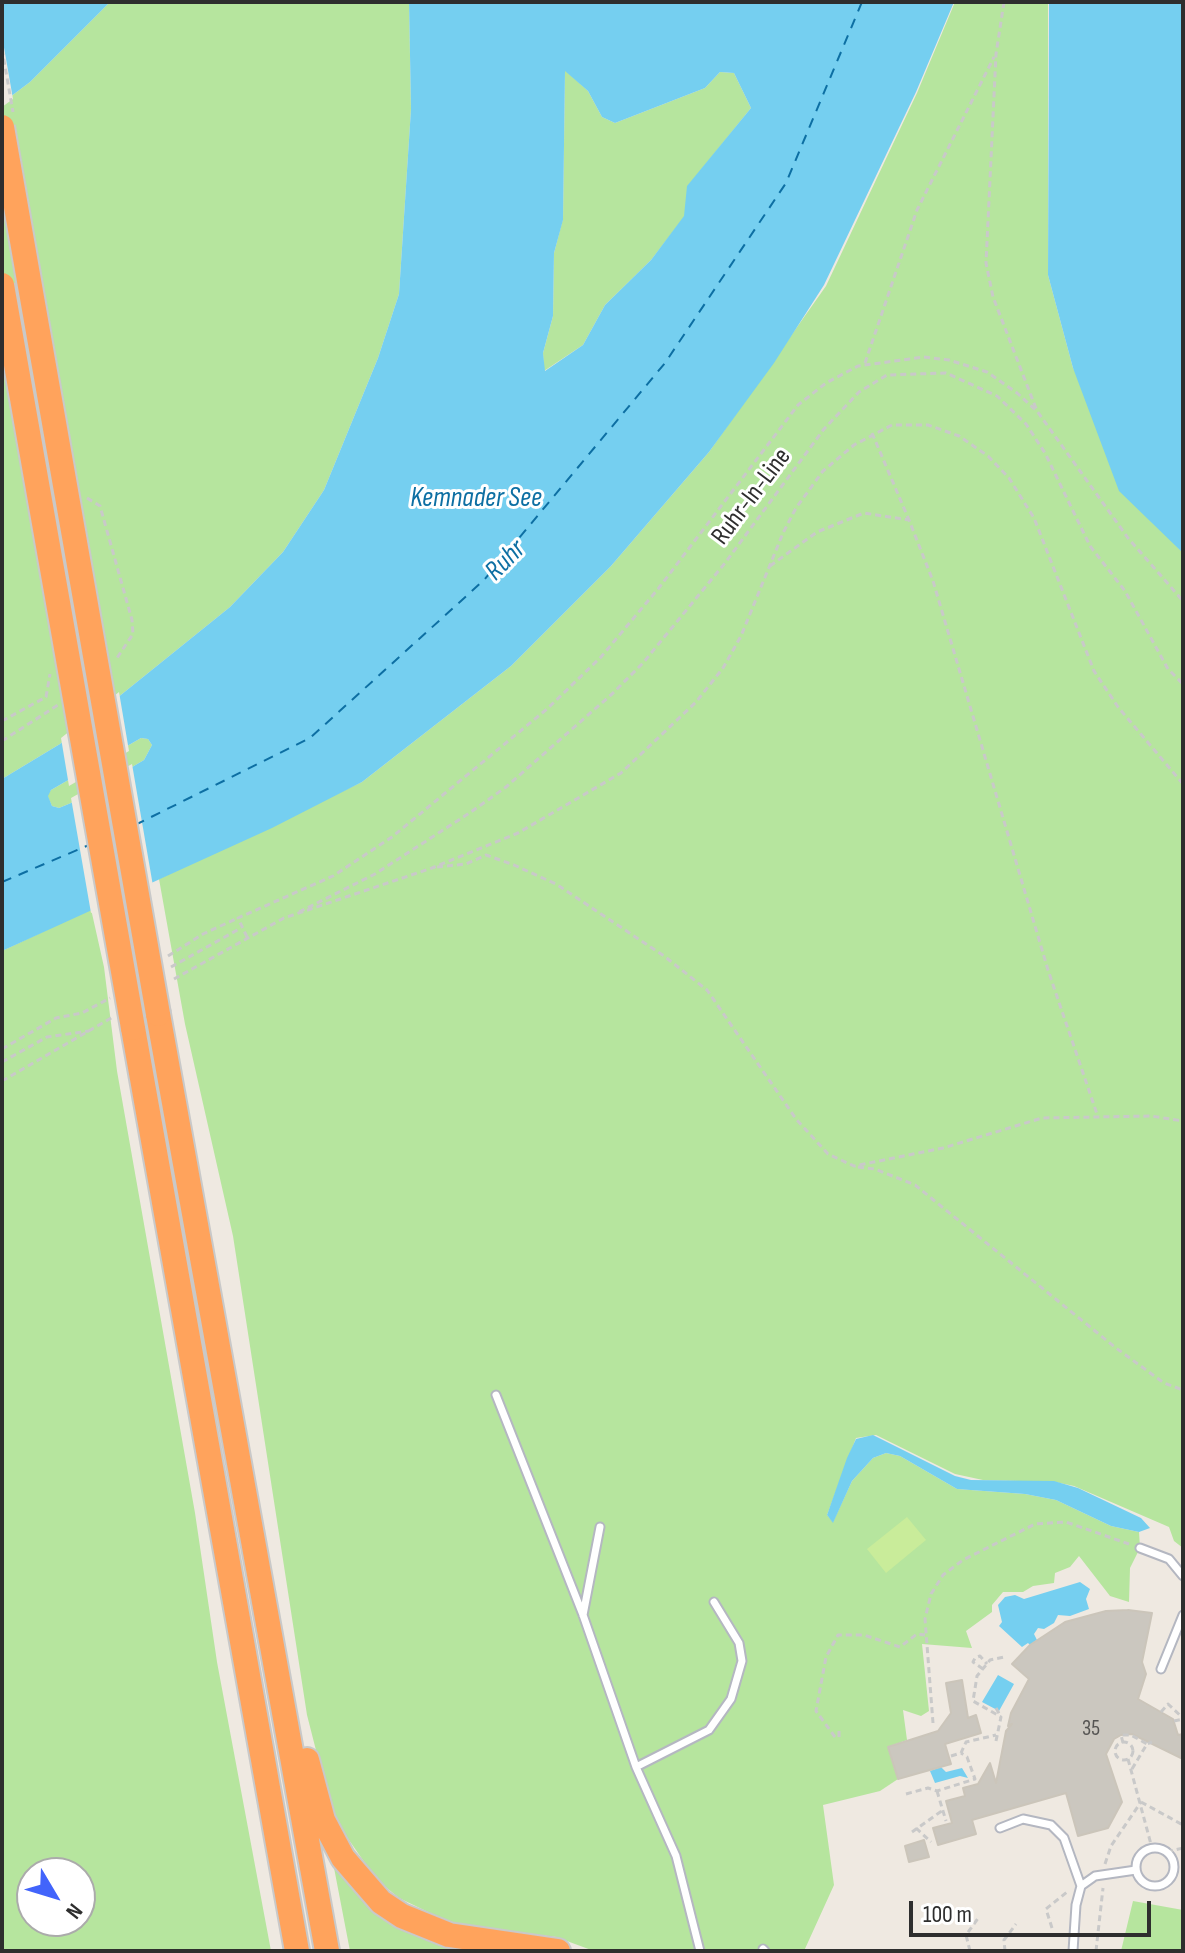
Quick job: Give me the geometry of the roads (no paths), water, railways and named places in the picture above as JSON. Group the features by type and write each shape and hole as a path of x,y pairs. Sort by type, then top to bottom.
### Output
{"highway":[{"path":"2,127 327,1951"},
{"path":"2,285 124,1022 297,1951"},
{"path":"268,1626 288,1667 311,1781 323,1820 343,1858 363,1884 381,1902 430,1929 449,1935 558,1951"}],"lane":[{"path":"496,1395 583,1615 636,1767 676,1856 700,1951"},
{"path":"583,1615 600,1527"},
{"path":"1140,1548 1169,1559 1183,1576"},
{"path":"636,1767 709,1730 731,1699 742,1661 741,1652 739,1643 714,1602"},
{"path":"1161,1669 1183,1615"},
{"path":"1000,1828 1023,1819 1051,1825 1064,1838 1081,1886 1073,1951"},
{"path":"1152,1848 1167,1852 1174,1865 1172,1875 1165,1883 1147,1884 1136,1870 1140,1854 1152,1848"},
{"path":"1081,1886 1104,1873 1136,1870"}],"water":[{"path":"2,2 110,2 30,82 2,103"},
{"name":"Kemnader See","path":"409,2 954,2 916,92 824,285 774,363 709,452 611,566 511,666 362,782 272,828 2,951 2,779 60,744 230,607 283,552 324,490 378,358 399,294 411,109","holes":["565,71 588,91 602,117 615,123 705,88 720,72 734,73 751,108 687,186 684,216 651,260 605,305 583,345 545,371 543,353 553,316 554,253 563,220","141,738 148,739 152,745 144,760 71,803 59,808 52,806 48,796 51,790"]},
{"path":"1049,2 1183,2 1183,553 1119,491 1073,368 1048,275"},
{"path":"873,1435 955,1476 971,1480 1054,1481 1078,1488 1141,1518 1150,1528 1139,1532 1111,1526 1056,1500 1025,1494 957,1489 900,1456 886,1453 873,1458 852,1481 833,1523 827,1515 847,1458 856,1439"},
{"path":"1080,1582 1090,1589 1086,1599 1089,1609 1070,1616 1058,1615 1054,1623 1044,1629 1038,1628 1034,1634 1037,1640 1030,1645 1028,1643 1022,1647 999,1626 1002,1622 998,1605 1005,1597 1015,1595 1024,1599"},
{"path":"998,1675 1014,1684 999,1711 982,1702"},
{"path":"941,1767 946,1772 962,1768 968,1778 960,1776 935,1783 930,1771"}],"water label":[{"name":"Ruhr","path":"506,561"}]}
